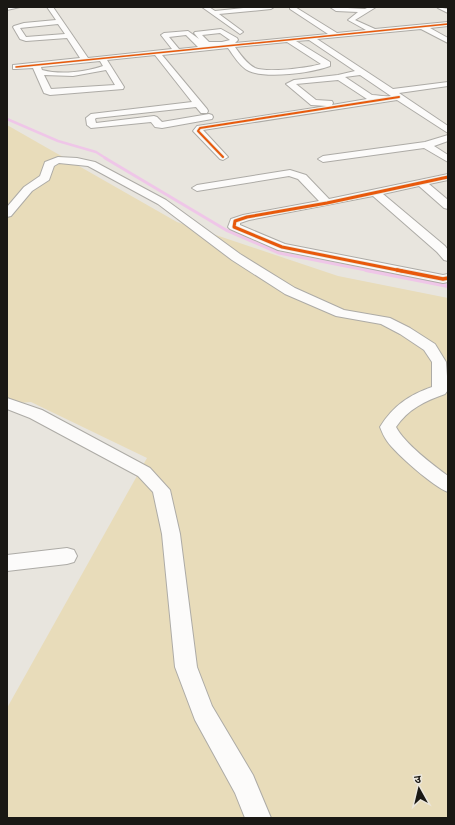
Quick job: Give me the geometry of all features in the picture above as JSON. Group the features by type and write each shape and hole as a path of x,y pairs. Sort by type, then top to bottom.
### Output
{"street":[{"path":"7,8 17,7"},
{"path":"50,7 86,60"},
{"path":"205,7 256,44"},
{"path":"213,13 271,7"},
{"path":"333,7 336,9 373,8"},
{"path":"440,7 448,11"},
{"path":"292,8 335,35"},
{"path":"373,8 354,16 352,20 373,32"},
{"path":"60,22 16,27 23,39 69,36"},
{"path":"48,23 56,37"},
{"path":"16,67 37,68 86,60 205,49 225,45 256,44 448,24"},
{"path":"423,27 448,41"},
{"path":"311,38 448,130"},
{"path":"177,51 169,42 196,40 205,49"},
{"path":"225,45 238,53 250,68 259,72 273,72 327,64 289,40"},
{"path":"286,49 299,46"},
{"path":"149,110 158,125 210,118 157,53"},
{"path":"201,57 238,53"},
{"path":"37,68 47,91 50,92 120,87 103,59"},
{"path":"37,68 46,74 58,75 98,70 108,67"},
{"path":"363,72 343,75 340,77 294,82 290,84 317,104 396,95"},
{"path":"340,77 370,98"},
{"path":"223,157 198,132 200,128 396,95 448,84"},
{"path":"154,119 94,126 90,118 94,116 197,103"},
{"path":"85,114 197,103"},
{"path":"430,118 443,116"},
{"path":"323,159 426,145 448,138"},
{"path":"426,145 448,159"},
{"path":"7,214 28,189 45,178 49,164 58,160 77,161 91,164 162,202 236,257 290,291 341,313 385,321 405,331 430,347 439,362 440,390 415,399 394,417 388,427 393,438 430,472 448,485"},
{"path":"197,188 290,173 302,177 327,203"},
{"path":"448,177 327,203 247,217 235,221 234,227 282,247 443,279 448,278"},
{"path":"421,183 448,206"},
{"path":"374,192 441,249 448,257"},
{"path":"7,403 36,414 144,472 161,490 171,534 186,667 203,712 244,784 258,818"},
{"path":"7,564 67,556"}],"shaded area":[{"path":"7,125 177,222 338,276 448,298 448,818 7,818 7,708 147,458 31,402 7,404"}],"waterway":[{"path":"7,119 58,141 96,152 107,159"},
{"path":"105,158 226,230 279,253 371,271"},
{"path":"366,270 448,286"}],"cycle path":[{"path":"16,67 448,24"},
{"path":"223,157 198,131 200,128 399,97"},
{"path":"448,177 327,203 247,217 235,221 234,227 282,247 443,279 448,278"}]}
